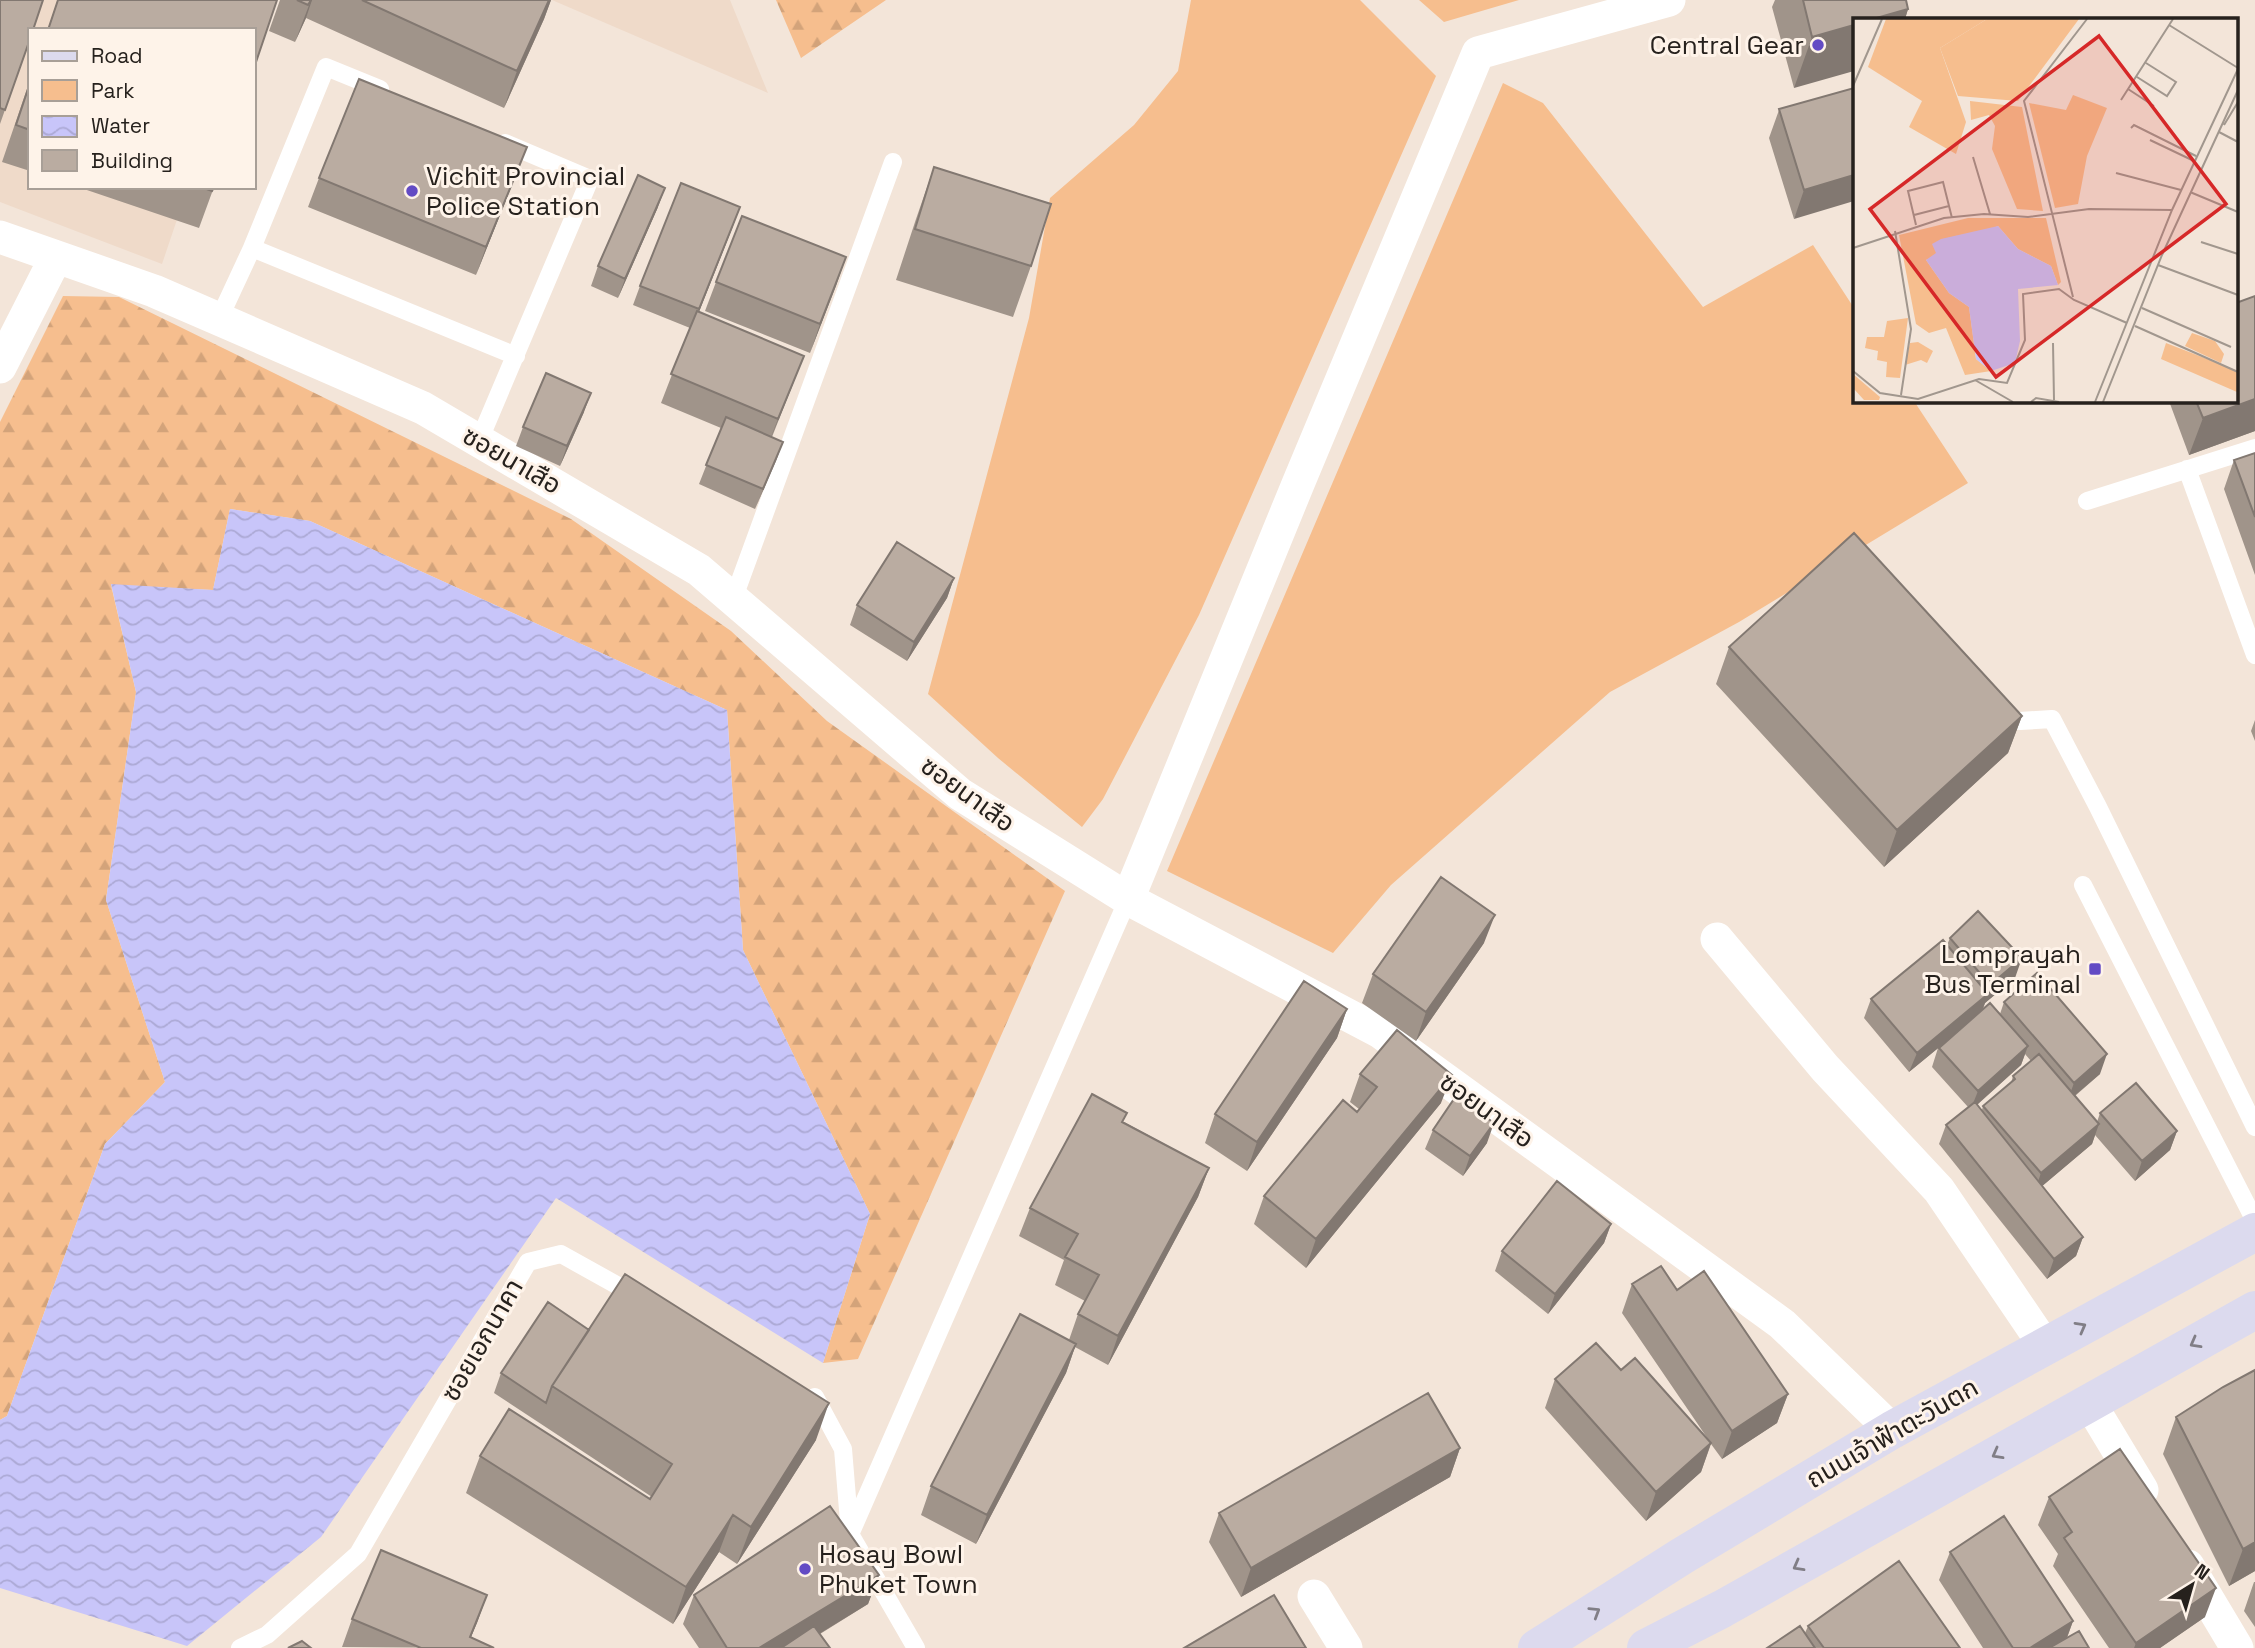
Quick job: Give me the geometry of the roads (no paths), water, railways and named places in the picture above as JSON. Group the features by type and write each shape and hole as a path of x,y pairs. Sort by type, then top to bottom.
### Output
{"main road":[{"name":"ถนนเจ้าฟ้าตะวันตก","path":"1537,1648 1682,1556 1892,1430 2255,1232"},
{"path":"1646,1648 1722,1609 2255,1310"}],"street":[{"path":"1128,899 1478,53 1669,0"},
{"name":"ซอยนาเสือ","path":"0,237 154,291 424,408 699,570 960,794 1128,899 1380,1032 1782,1324 1892,1430"},
{"path":"0,367 56,257"},
{"path":"1717,939 1825,1068 1939,1189 2045,1346"},
{"path":"2089,1402 2237,1648"},
{"path":"1314,1596 1346,1648"}],"lane":[{"path":"219,319 252,248 326,67 402,99"},
{"path":"480,441 590,179 490,136"},
{"path":"733,600 893,162"},
{"path":"252,248 516,356"},
{"path":"2087,501 2255,448"},
{"path":"2187,469 2255,654"},
{"path":"2020,721 2052,719 2255,1127"},
{"path":"2083,885 2255,1221"},
{"path":"850,1534 1128,899"},
{"name":"ซอยเอกนาคา","path":"240,1648 267,1634 358,1554 528,1262 561,1254 657,1307"},
{"path":"801,1387 813,1393 843,1450 850,1534 916,1648"}],"water":[{"path":"230,509 310,521 727,710 743,950 870,1214 823,1363 556,1198 321,1537 187,1646 0,1588 0,1420 7,1416 105,1144 165,1082 106,900 136,692 111,584 213,590"}],"place":[{"name":"Central Gear","path":"1818,45"},
{"name":"Vichit Provincial Police Station","path":"412,191"},
{"name":"Lomprayah Bus Terminal","path":"2095,969"},
{"name":"Hosay Bowl Phuket Town","path":"805,1569"}]}
